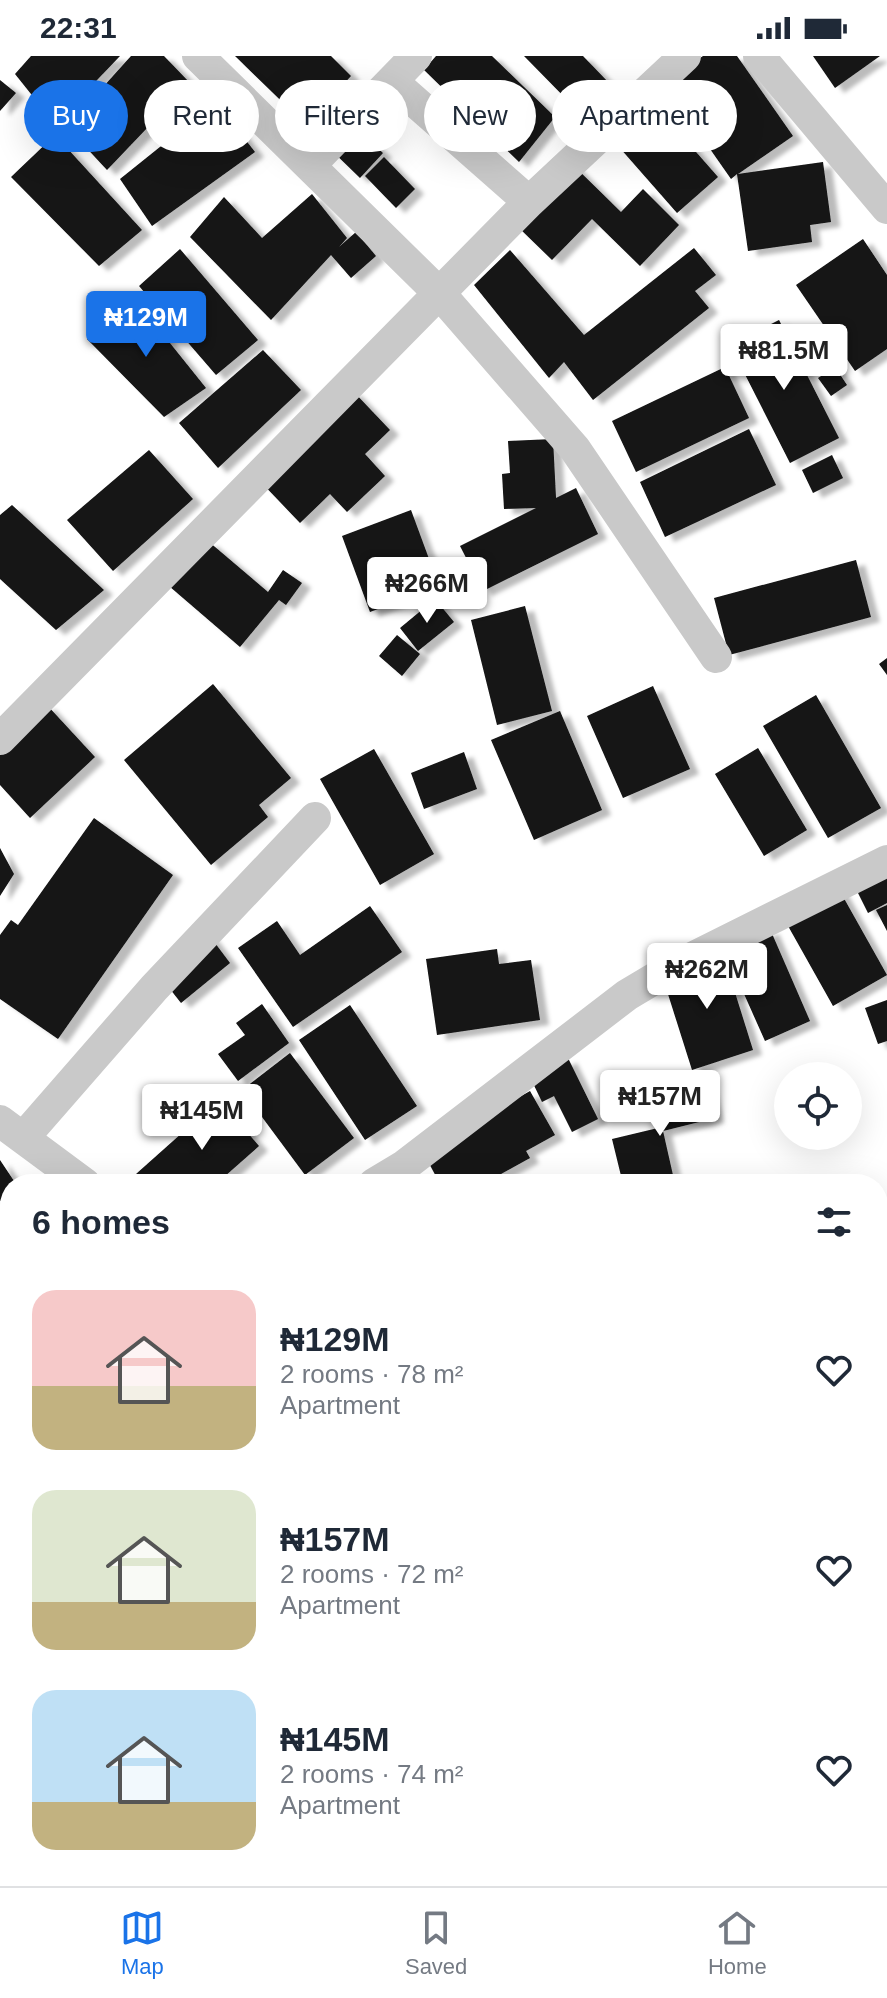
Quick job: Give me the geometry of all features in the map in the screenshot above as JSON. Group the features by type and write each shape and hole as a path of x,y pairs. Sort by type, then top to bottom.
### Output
{"street":[{"path":"198,56 441,295 575,449 716,657"},
{"path":"396,80 416,56"},
{"path":"0,739 441,295 529,202 685,56"},
{"path":"759,56 885,202"},
{"path":"408,95 529,202"},
{"path":"310,165 323,152"},
{"path":"72,1174 12,1129 154,988 315,818"},
{"path":"391,1174 627,995 674,967 887,861"}],"building":[{"path":"31,56 120,56 97,80 24,80 24,85 15,74"},
{"path":"131,56 164,56 187,80 144,80 144,131 128,148 128,80 109,80"},
{"path":"235,56 331,56 351,76 347,80 275,80 275,95"},
{"path":"436,56 492,56 517,80 434,80 424,70"},
{"path":"524,56 583,56 606,80 552,80 552,84"},
{"path":"703,56 737,56 793,136 738,174 823,162 831,222 810,225 812,242 748,251 737,174 731,179 712,152 737,152 737,80 668,80"},
{"path":"813,56 880,56 835,88"},
{"path":"0,80 16,93 0,111"},
{"path":"536,99 552,114 552,121 536,141"},
{"path":"37,152 71,152 142,230 99,266 11,177"},
{"path":"90,152 124,152 107,170"},
{"path":"154,152 255,152 152,226 120,179"},
{"path":"333,152 383,153 360,178"},
{"path":"509,152 527,152 519,162"},
{"path":"623,152 696,152 718,177 677,213"},
{"path":"384,157 415,189 396,208 365,176"},
{"path":"572,164 621,212 643,189 679,225 640,266 592,219 552,260 515,224"},
{"path":"312,194 347,238 339,247 356,232 376,256 351,278 331,255 271,320 190,237 224,197 262,238"},
{"path":"863,239 887,275 887,349 855,371 796,285"},
{"path":"694,248 716,275 695,291 709,308 593,400 564,362 549,378 474,285 510,250 584,335"},
{"path":"180,249 258,340 216,375 139,286"},
{"path":"133,297 206,388 164,417 87,339"},
{"path":"779,320 839,438 790,463 730,345"},
{"path":"263,350 301,390 218,468 179,423"},
{"path":"725,367 749,418 636,472 612,421"},
{"path":"835,367 847,385 831,396 818,378"},
{"path":"352,390 390,430 365,454 385,476 347,512 330,494 300,523 258,479"},
{"path":"749,429 776,485 665,537 640,482"},
{"path":"553,439 556,498 576,488 598,534 483,591 460,546 536,508 504,509 502,474 510,473 508,441"},
{"path":"149,450 193,499 113,571 67,520"},
{"path":"832,455 843,478 813,493 802,470"},
{"path":"12,505 104,590 56,630 0,579 0,515"},
{"path":"411,510 439,586 370,612 342,536"},
{"path":"208,541 268,592 283,570 302,583 286,605 279,600 240,647 169,586"},
{"path":"856,560 871,617 729,655 714,598"},
{"path":"435,599 454,622 418,651 400,628"},
{"path":"525,606 552,711 497,725 471,620"},
{"path":"397,635 420,654 402,676 379,656"},
{"path":"887,658 887,675 879,664"},
{"path":"213,684 291,778 259,805 268,817 211,865 124,760"},
{"path":"653,686 690,769 623,798 587,716"},
{"path":"816,695 881,808 828,838 763,726"},
{"path":"46,704 95,757 30,818 0,785 0,747"},
{"path":"560,711 602,810 534,840 491,740"},
{"path":"758,748 807,830 764,856 715,774"},
{"path":"374,749 434,854 380,885 320,779"},
{"path":"464,752 477,789 424,809 411,773"},
{"path":"94,818 173,875 58,1039 0,999 0,935 11,920 18,925"},
{"path":"0,848 14,874 0,896"},
{"path":"887,871 887,903 868,913 855,887"},
{"path":"837,886 887,975 833,1006 783,917"},
{"path":"887,905 887,931 876,910"},
{"path":"370,906 402,952 293,1027 238,948 277,921 300,955"},
{"path":"770,929 810,1021 765,1041 724,949"},
{"path":"209,935 230,963 181,1003 159,975"},
{"path":"497,949 499,964 531,960 540,1020 437,1035 426,959"},
{"path":"722,951 753,1050 692,1070 661,972"},
{"path":"887,1000 887,1041 878,1044 865,1008"},
{"path":"262,1004 289,1043 238,1081 218,1054 245,1035 236,1023"},
{"path":"350,1005 417,1106 365,1140 299,1040"},
{"path":"290,1053 354,1138 304,1174 242,1090"},
{"path":"568,1058 598,1119 572,1132 554,1096 542,1102 530,1077"},
{"path":"708,1087 715,1118 663,1131 673,1174 621,1174 612,1139 658,1128 651,1100"},
{"path":"530,1091 555,1135 526,1151 530,1158 501,1174 435,1174 423,1152"},
{"path":"219,1100 259,1146 227,1174 136,1174"},
{"path":"0,1160 9,1174 0,1174"}]}
